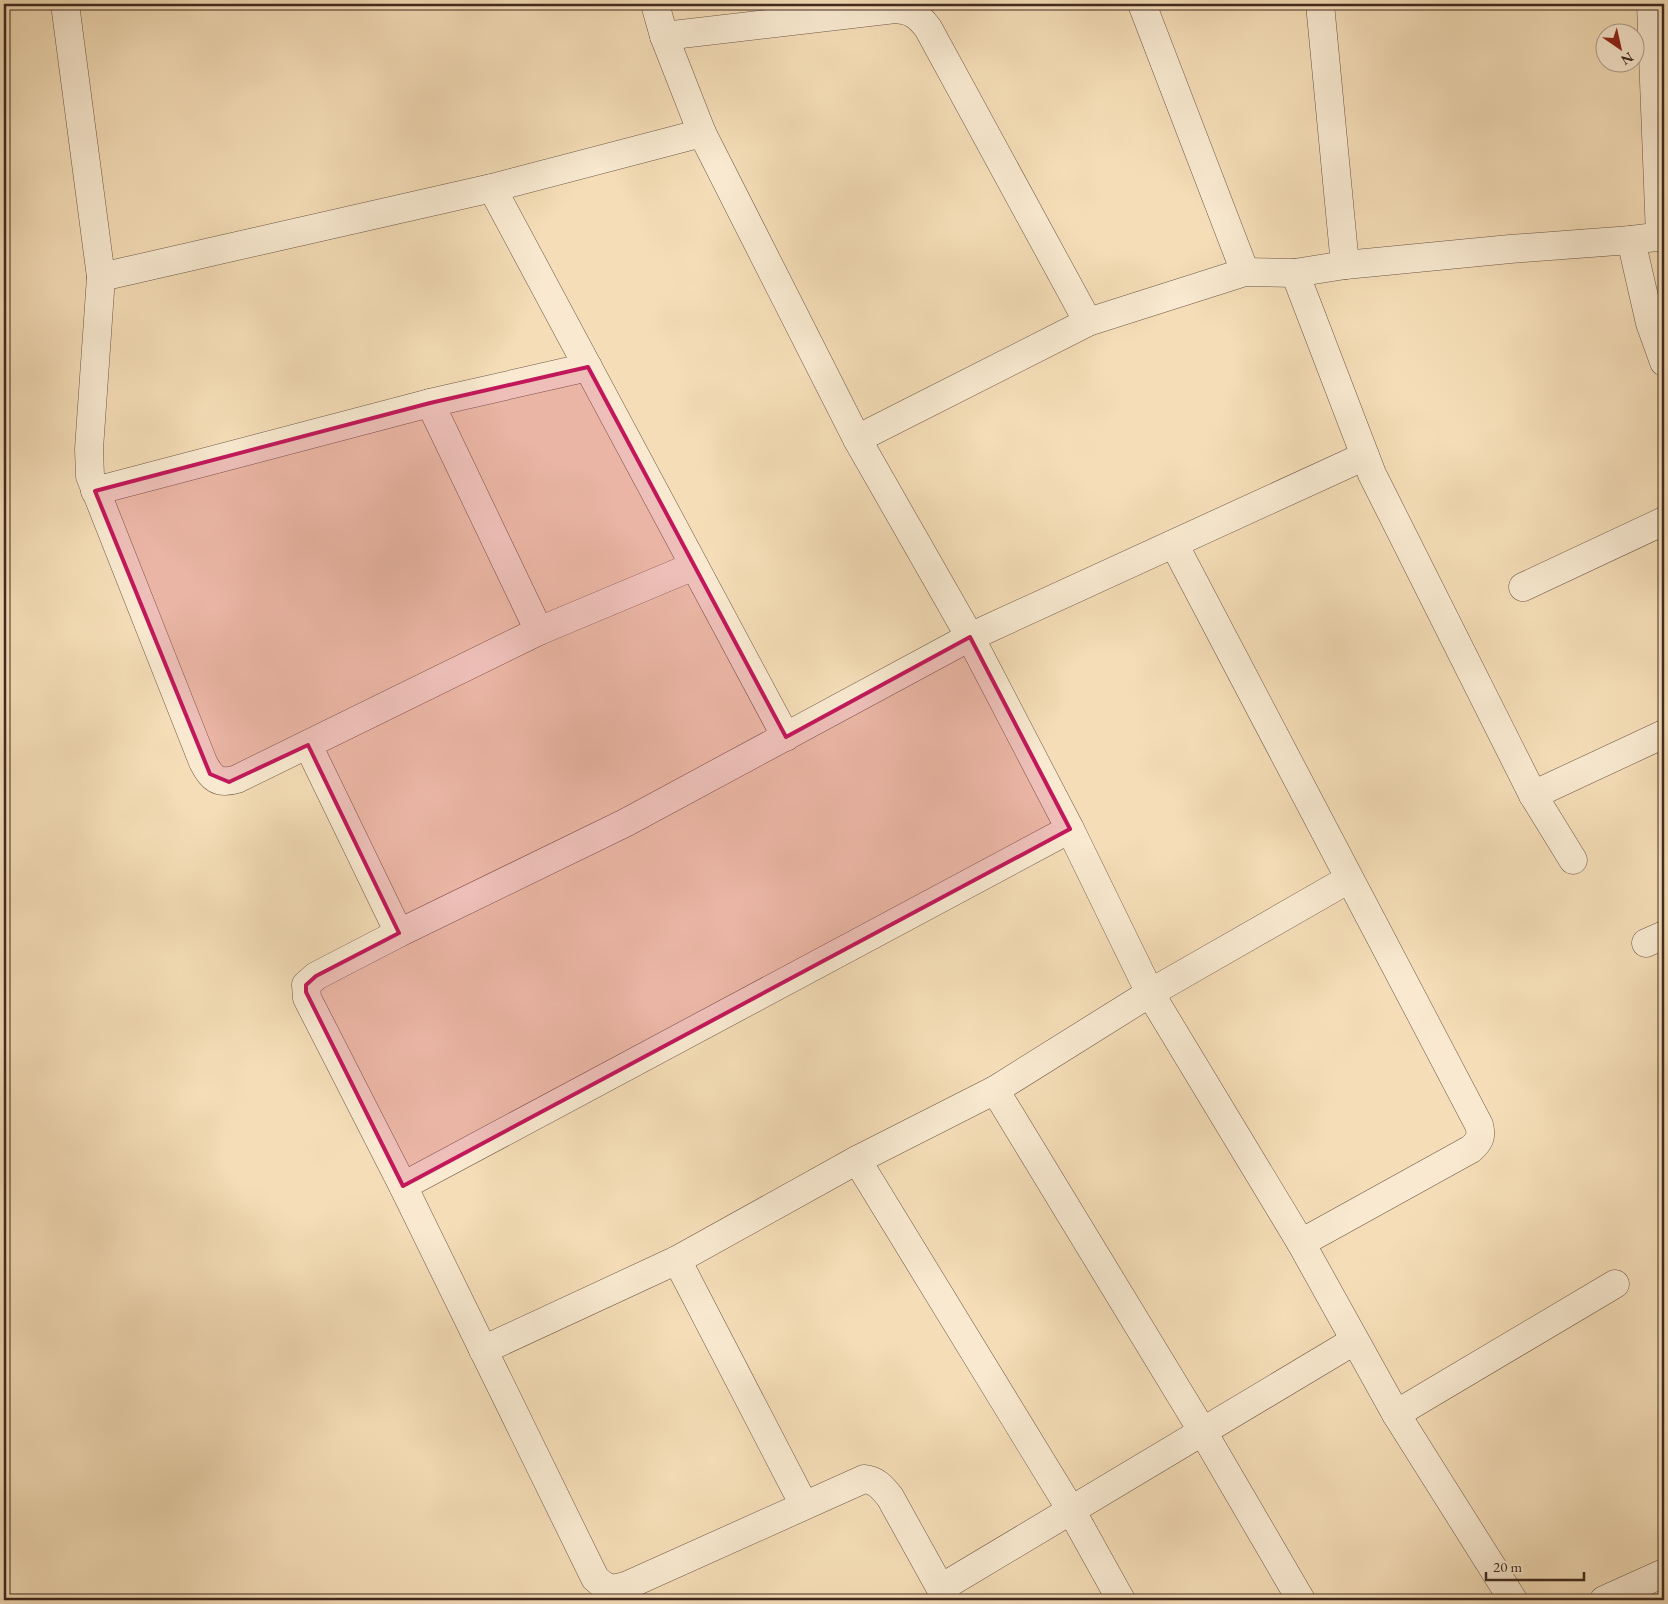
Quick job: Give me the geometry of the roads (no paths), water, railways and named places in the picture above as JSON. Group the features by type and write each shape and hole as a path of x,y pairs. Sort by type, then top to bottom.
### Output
{"street":[{"path":"65,4 101,277 88,461 90,476 203,762 214,778 222,782 229,782 308,745 539,630 694,566"},
{"path":"655,4 664,36 702,133 857,439 970,637 1070,829 1150,993 1301,1243 1396,1414 1513,1600"},
{"path":"1142,4 1245,272"},
{"path":"1320,4 1345,265"},
{"path":"857,439 1088,322 1245,272 1295,273 1345,265 1662,236 1651,4"},
{"path":"664,36 895,9 905,9 914,12 928,28 1088,322"},
{"path":"101,277 492,188 702,133"},
{"path":"492,188 786,737"},
{"path":"1631,240 1650,323 1664,362"},
{"path":"1295,273 1372,474 1533,794 1573,860"},
{"path":"95,491 430,403 588,367"},
{"path":"430,403 539,630"},
{"path":"1354,1341 1071,1510 944,1594 890,1497 880,1484 871,1479 864,1479 804,1505 628,1585 609,1588 602,1585 595,1578 403,1186 307,998 306,985 316,976 399,932 625,823 970,637 1365,456"},
{"path":"1523,587 1664,520"},
{"path":"1174,544 1478,1125 1481,1137 1478,1143 1471,1149 1301,1243"},
{"path":"1533,794 1664,734"},
{"path":"308,745 399,932"},
{"path":"403,1186 1070,829"},
{"path":"483,1350 677,1260 858,1160 995,1090 1150,993 1350,879"},
{"path":"995,1090 1202,1432 1301,1600"},
{"path":"858,1160 1071,1510 1120,1600"},
{"path":"677,1260 804,1505"},
{"path":"1396,1414 1615,1284"},
{"path":"1604,1600 1664,1573"}]}
